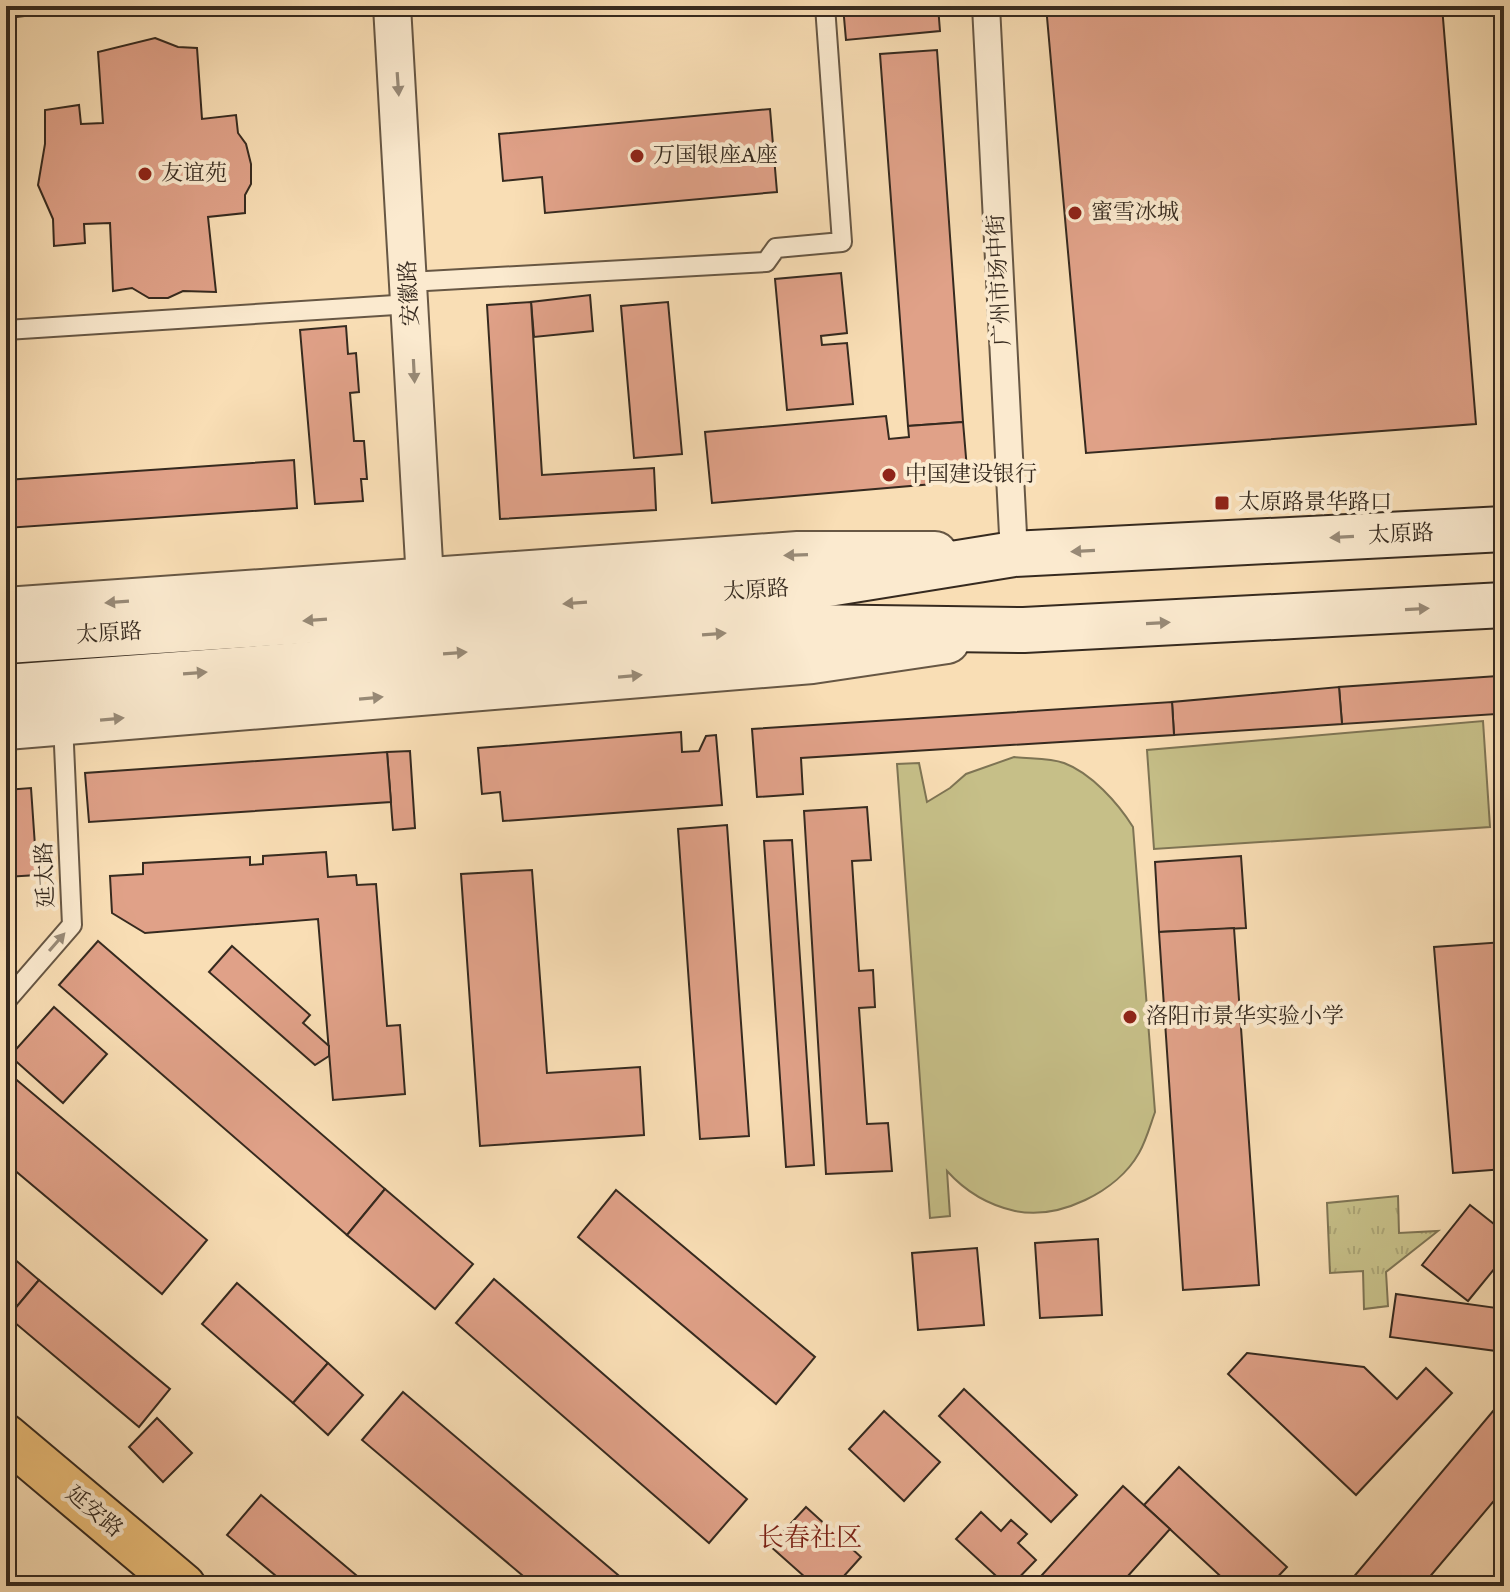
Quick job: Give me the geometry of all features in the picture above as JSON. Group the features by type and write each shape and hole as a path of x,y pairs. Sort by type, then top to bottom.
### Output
{"main road":[{"name":"太原路","path":"6,641 803,588 1014,554 1504,529"},
{"path":"6,610 798,554 1014,554"},
{"name":"太原路","path":"6,687 804,627 1024,630 1504,605"},
{"path":"6,727 812,661 1024,630"},
{"name":"延安路","path":"6,1437 183,1586"}],"street":[{"name":"安徽路","path":"392,6 425,580"},
{"name":"广州市场中街","path":"986,6 1014,554"}],"lane":[{"path":"6,330 766,262 776,248 842,242 825,6"},
{"name":"延太路","path":"6,1001 72,925 63,723"}],"green space":[{"path":"1483,721 1490,827 1154,849 1147,750"},
{"path":"1014,757 1052,760 1074,768 1103,790 1133,827 1155,1112 1146,1138 1129,1167 1117,1180 1085,1200 1050,1211 1015,1211 978,1196 947,1171 950,1216 930,1218 897,764 919,763 927,802 966,774"},
{"path":"1398,1196 1399,1233 1438,1231 1386,1272 1388,1306 1364,1309 1363,1271 1330,1273 1327,1203"}],"building":[{"path":"8,6 33,6 34,15 9,18"},
{"path":"843,6 938,6 940,31 846,40"},
{"path":"1046,6 1442,6 1476,424 1086,453"},
{"name":"友谊苑","path":"155,38 178,47 197,48 202,119 236,115 238,133 246,144 251,164 251,184 245,195 245,213 208,217 216,292 183,291 168,298 149,298 132,288 113,291 110,223 84,224 85,243 54,246 53,219 38,185 45,144 45,110 79,105 81,124 103,123 98,52"},
{"path":"937,50 963,422 908,426 880,54"},
{"name":"万国银座A座","path":"770,109 777,192 545,213 542,177 503,181 499,134"},
{"path":"841,273 847,333 821,336 822,345 847,343 853,404 787,410 775,279"},
{"path":"590,295 593,331 534,337 531,302"},
{"path":"531,302 542,475 654,468 656,510 500,519 487,305"},
{"path":"668,302 682,454 634,458 621,306"},
{"path":"346,326 348,354 356,353 359,392 350,393 354,441 364,441 367,479 361,479 363,501 315,504 300,330"},
{"path":"886,416 889,439 909,437 908,426 963,422 968,481 712,503 705,432"},
{"path":"294,460 297,508 6,528 6,480"},
{"path":"1504,677 1504,823 1496,714 1342,724 1339,687"},
{"path":"1339,687 1342,724 1174,735 1172,702"},
{"path":"1172,702 1174,735 801,758 803,794 757,797 752,729"},
{"path":"681,732 682,752 699,751 706,736 716,735 722,805 503,821 500,792 482,794 478,748"},
{"path":"410,751 415,828 393,830 387,752"},
{"path":"387,752 391,802 89,822 85,773"},
{"path":"31,788 37,875 6,877 6,790"},
{"path":"867,807 871,860 852,861 859,971 873,970 875,1007 859,1008 867,1124 888,1123 892,1171 826,1174 804,811"},
{"path":"727,825 749,1136 700,1139 678,829"},
{"path":"792,840 814,1165 786,1167 764,841"},
{"path":"326,852 328,877 356,875 357,885 376,884 387,1026 400,1025 405,1094 333,1100 318,919 145,933 112,913 110,876 143,874 143,863 250,857 250,865 263,864 263,856"},
{"path":"1241,856 1246,928 1159,932 1155,862"},
{"path":"532,870 547,1073 640,1067 644,1135 480,1146 461,874"},
{"path":"1234,928 1259,1285 1183,1290 1159,932"},
{"path":"98,941 385,1189 347,1235 59,985"},
{"path":"1504,942 1504,1169 1453,1173 1434,947"},
{"path":"232,946 310,1015 303,1023 329,1046 329,1056 315,1065 209,972"},
{"path":"54,1007 107,1054 63,1103 10,1056"},
{"path":"6,1071 207,1240 162,1294 6,1163"},
{"path":"385,1189 473,1264 435,1309 347,1235"},
{"path":"616,1190 815,1357 776,1404 578,1237"},
{"path":"1470,1205 1504,1232 1504,1257 1468,1301 1422,1265"},
{"path":"1098,1239 1102,1315 1040,1318 1035,1243"},
{"path":"977,1248 984,1325 918,1330 912,1253"},
{"path":"6,1252 39,1280 6,1320"},
{"path":"494,1279 747,1499 709,1543 456,1323"},
{"path":"39,1280 170,1389 139,1427 8,1317"},
{"path":"237,1283 328,1363 293,1403 202,1324"},
{"path":"1396,1294 1504,1309 1504,1352 1390,1337"},
{"path":"1247,1353 1364,1367 1397,1399 1426,1368 1452,1393 1356,1495 1228,1374"},
{"path":"328,1363 363,1395 328,1435 293,1403"},
{"path":"964,1389 1077,1495 1051,1522 939,1416"},
{"path":"403,1392 631,1586 535,1586 362,1440"},
{"path":"1504,1398 1504,1489 1422,1586 1346,1586"},
{"path":"884,1411 940,1462 904,1501 849,1449"},
{"path":"157,1418 192,1453 163,1482 129,1447"},
{"path":"1179,1467 1287,1567 1269,1586 1251,1586 1242,1578 1231,1586 1144,1505"},
{"path":"1123,1486 1170,1529 1119,1586 1032,1586"},
{"path":"261,1495 369,1586 288,1586 227,1535"},
{"path":"806,1507 861,1557 835,1586 815,1586 770,1546"},
{"path":"981,1512 1001,1531 1011,1520 1027,1534 1018,1543 1036,1560 1011,1586 1007,1586 956,1539"}],"place":[{"name":"万国银座A座","path":"637,156"},
{"name":"友谊苑","path":"145,174"},
{"name":"蜜雪冰城","path":"1075,213"},
{"name":"中国建设银行","path":"889,475"},
{"name":"太原路景华路口","path":"1222,503"},
{"name":"洛阳市景华实验小学","path":"1130,1017"}],"district":[{"name":"长春社区","path":"810,1538"}]}
